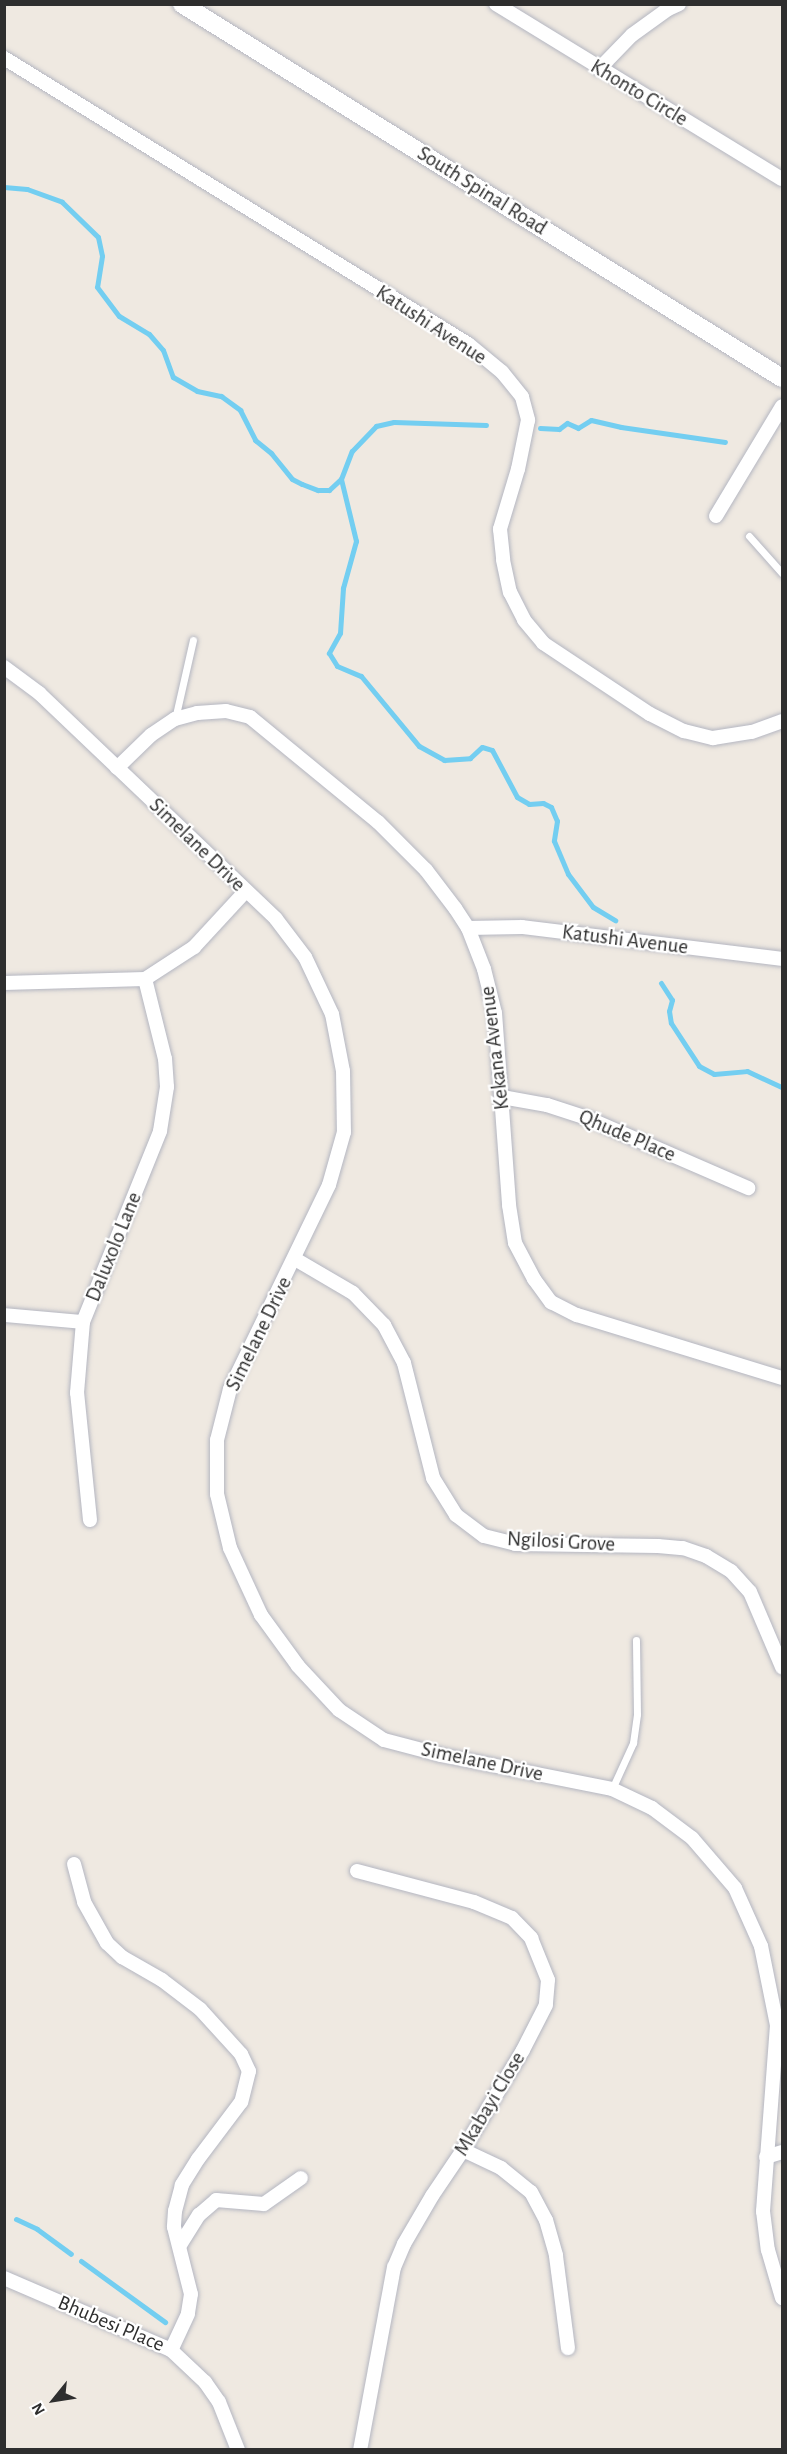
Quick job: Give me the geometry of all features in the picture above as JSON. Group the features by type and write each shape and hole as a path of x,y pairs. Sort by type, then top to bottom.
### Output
{"street":[{"name":"South Spinal Road","path":"182,4 783,378"},
{"name":"Khonto Circle","path":"496,4 599,69 783,179"},
{"path":"599,69 632,35 668,9 679,4"},
{"name":"Katushi Avenue","path":"4,58 468,344 502,372 522,397 528,420 518,469 500,529 503,560 510,592 524,621 543,643 650,714 684,731 713,738 752,732 783,721"},
{"path":"716,516 783,406"},
{"name":"Simelane Drive","path":"4,667 39,693 245,892 276,919 305,957 332,1014 343,1071 344,1132 329,1185 230,1389 217,1440 217,1494 230,1548 261,1615 298,1666 339,1710 384,1740 441,1755 612,1789 652,1808 692,1838 735,1888 761,1946 777,2025 763,2211 768,2250 783,2298"},
{"name":"Kekana Avenue","path":"117,768 151,735 175,719 197,713 226,711 250,717 378,822 426,870 468,928 484,969 495,1013 515,1243 534,1279 550,1302 577,1315 783,1378"},
{"path":"4,983 145,979 194,947 245,892"},
{"name":"Katushi Avenue","path":"468,928 522,927 783,959"},
{"name":"Daluxolo Lane","path":"90,1520 77,1393 83,1322 160,1131 167,1088 165,1059 145,979"},
{"name":"Qhude Place","path":"502,1097 547,1104 587,1118 748,1188"},
{"name":"Ngilosi Grove","path":"295,1259 353,1293 384,1325 404,1363 433,1478 456,1515 484,1536 515,1544 658,1546 683,1548 706,1556 731,1571 750,1592 783,1667"},
{"path":"4,1315 83,1322"},
{"path":"74,1864 84,1902 107,1943 122,1957 162,1980 200,2009 242,2054 249,2071 241,2102 210,2140 182,2185 175,2211 174,2227 191,2294 188,2314 171,2350"},
{"name":"Mkabayi Close","path":"357,1871 474,1902 512,1918 531,1938 543,1961 548,1980 546,2006 523,2050 464,2150 432,2196 404,2244 394,2267 360,2450"},
{"path":"464,2150 501,2168 531,2192 546,2220 556,2256 568,2348"},
{"path":"766,2157 783,2152"},
{"path":"180,2245 199,2215 216,2200 264,2204 301,2178"},
{"name":"Bhubesi Place","path":"5,2281 171,2350 205,2382 219,2402 238,2450"}],"lane":[{"path":"749,536 783,573"},
{"path":"175,719 193,640"},
{"path":"612,1789 633,1743 637,1714 636,1640"}],"waterway":[{"path":"4,187 27,189 62,202 98,237 102,256 97,287 119,316 149,334 163,350 173,377 197,391 221,396 240,410 255,440 271,453 292,479 302,484 318,490 329,490 341,479 352,451 376,426 394,422 486,425"},
{"path":"540,428 559,429 567,423 578,428 591,420 621,427 725,442"},
{"path":"341,479 356,541 343,588 340,633 329,653 337,666 361,676 419,746 444,760 470,758 482,747 492,750 517,797 529,804 543,803 551,807 557,821 554,841 568,874 593,907 615,920"},
{"path":"661,983 672,1000 669,1011 671,1023 699,1066 714,1074 747,1071 782,1087"},
{"path":"16,2219 37,2229 71,2254"},
{"path":"81,2261 165,2322"}]}
